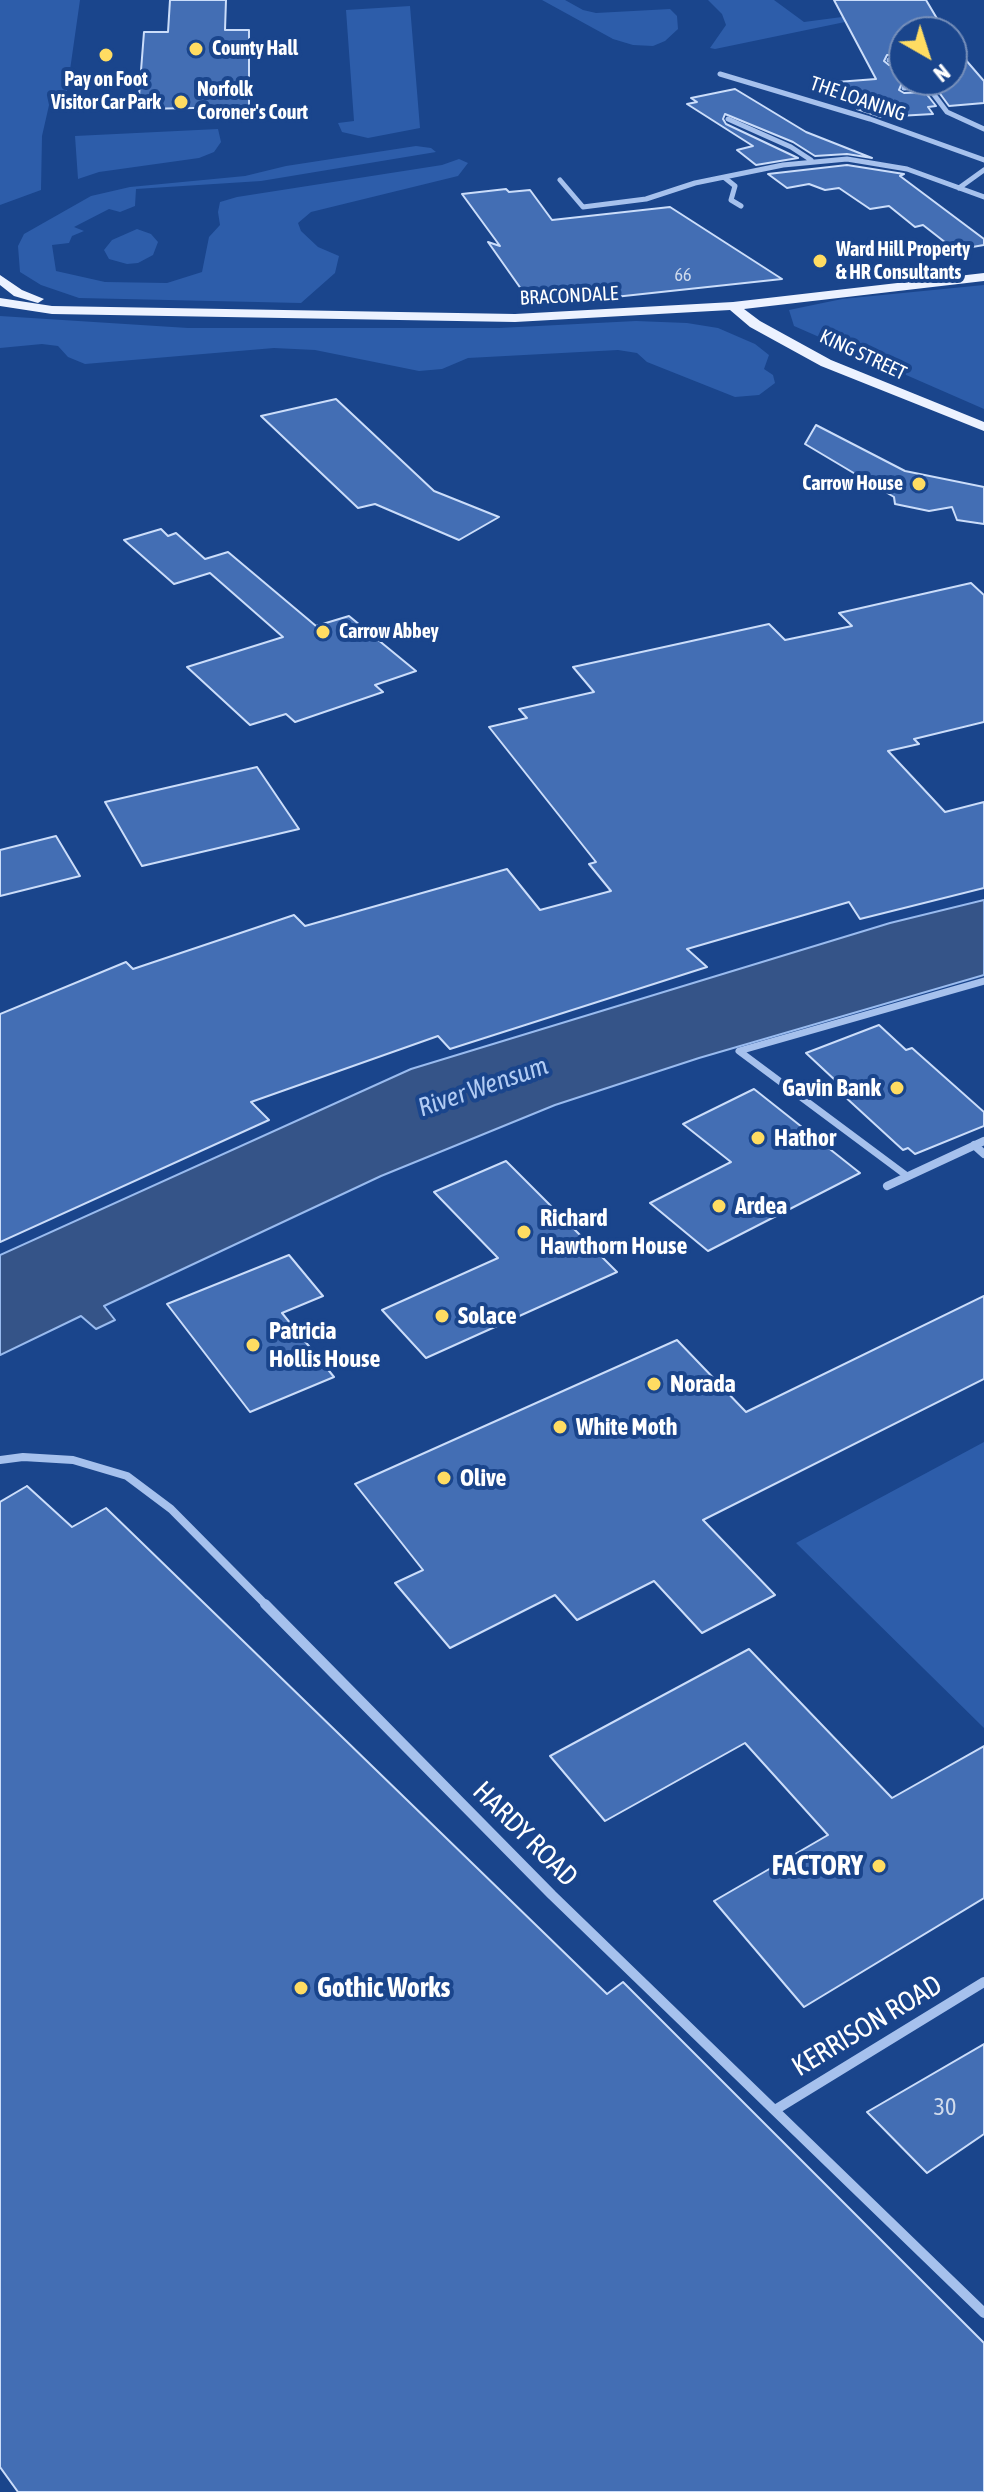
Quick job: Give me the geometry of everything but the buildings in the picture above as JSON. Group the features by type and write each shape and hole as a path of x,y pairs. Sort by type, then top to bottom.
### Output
{"main road":[{"name":"BRACONDALE","path":"0,302 52,310 502,318 733,306 984,277"},
{"name":"BRACONDALE","path":"0,279 18,293 41,300 155,311"},
{"name":"KING STREET","path":"733,306 755,324 826,363 984,427"}],"street":[{"name":"THE LOANING","path":"720,74 844,111 984,160"},
{"path":"935,96 947,112 984,129"},
{"path":"728,119 791,147 811,160"},
{"path":"560,180 583,207 646,199 671,189 811,160 878,162 984,197"},
{"path":"959,188 984,170"},
{"path":"725,178 735,186 731,200 741,206"},
{"path":"907,1176 739,1051 984,981"},
{"path":"887,1186 984,1141"},
{"path":"974,1145 984,1154"},
{"name":"HARDY ROAD","path":"0,1460 23,1457 86,1464 127,1476 171,1509 552,1895 984,2313"},
{"name":"KERRISON ROAD","path":"775,2110 984,1982"}],"shaded area":[{"path":"0,0 80,0 67,91 52,92 42,136 41,190 0,205"},
{"path":"542,0 565,0 596,13 670,9 677,16 678,29 665,41 653,46 633,45 613,39"},
{"path":"708,0 774,0 804,22 910,8 895,16 845,22 710,48 726,25 722,14"},
{"path":"410,6 420,128 368,138 342,132 338,123 354,121 346,10"},
{"path":"218,129 221,142 214,152 199,158 99,172 78,179 75,136"},
{"path":"416,146 436,152 261,181 136,189 135,206 120,212 109,209 74,227 84,231 72,236 69,243 52,245 56,271 105,282 167,283 202,272 209,237 220,225 220,202 442,165 459,159 468,163 458,176 311,212 298,223 301,231 318,247 339,256 335,273 301,303 79,298 41,285 20,272 18,246 24,234 91,196 130,187 245,176 286,166"},
{"path":"137,229 151,234 158,242 153,255 138,263 127,264 109,259 104,250 112,240"},
{"path":"984,285 984,409 794,326 789,310 842,299"},
{"path":"0,316 188,328 499,328 636,321 687,323 718,328 755,344 769,355 764,369 773,375 775,383 759,395 735,397 647,362 637,353 618,350 468,358 442,369 419,371 315,350 274,348 85,364 68,357 58,346 42,344 0,348"},
{"path":"984,1442 984,1728 796,1543"}],"water":[{"name":"River Wensum","path":"984,900 984,975 699,1058 555,1105 381,1176 104,1306 115,1320 96,1329 81,1316 0,1355 0,1255 411,1069 890,923"}],"place":[{"name":"County Hall","path":"196,49"},
{"name":"Pay on Foot Visitor Car Park","path":"106,55"},
{"name":"Norfolk Coroner's Court","path":"181,102"},
{"name":"Ward Hill Property & HR Consultants","path":"820,261"},
{"name":"Carrow House","path":"919,484"},
{"name":"Carrow Abbey","path":"323,632"},
{"name":"Gavin Bank","path":"897,1088"},
{"name":"Hathor","path":"758,1138"},
{"name":"Ardea","path":"719,1206"},
{"name":"Richard Hawthorn House","path":"524,1232"},
{"name":"Solace","path":"442,1316"},
{"name":"Patricia Hollis House","path":"253,1345"},
{"name":"Norada","path":"654,1384"},
{"name":"White Moth","path":"560,1427"},
{"name":"Olive","path":"444,1478"},
{"name":"FACTORY","path":"879,1866"},
{"name":"Gothic Works","path":"301,1988"}]}
